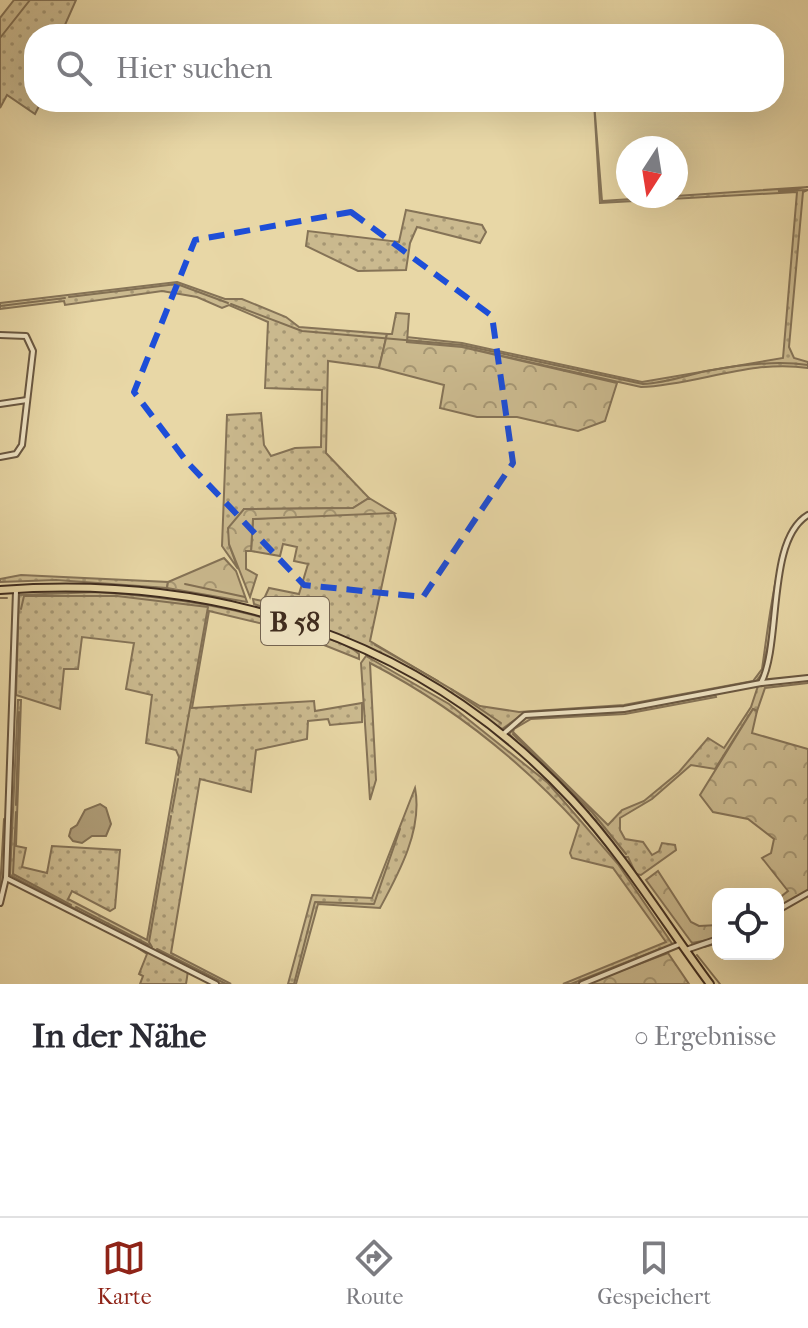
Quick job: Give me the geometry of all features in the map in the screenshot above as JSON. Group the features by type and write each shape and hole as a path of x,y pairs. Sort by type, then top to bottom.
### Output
{"main road":[{"name":"B 58","path":"0,590 132,588 249,607 329,633 399,666 453,699 502,735 588,818 710,984"}],"street":[{"path":"0,335 19,334 31,342 20,451 0,457"},
{"path":"0,404 27,400"},
{"path":"761,683 787,547 798,522 808,515"},
{"path":"0,903 6,878 16,588"},
{"path":"502,735 513,721 525,715 624,709 761,683 808,678"},
{"path":"6,878 216,984"},
{"path":"784,907 808,893"},
{"path":"686,951 712,941"},
{"path":"582,984 681,944"}],"highlighted area":[{"path":"351,212 492,316 513,463 423,597 304,585 187,462 134,392 195,240"}],"green space":[{"path":"14,0 76,0 65,24 24,24 24,107 7,95 0,108 0,18"},
{"path":"595,112 602,201 616,202 600,203"},
{"path":"808,187 778,191 808,190 803,192 789,347 794,358 808,362 808,368 765,367 641,387 462,347 406,342 407,337 462,343 642,382 783,358 797,192 688,198 688,195"},
{"path":"406,210 482,225 486,232 480,243 417,227 410,243 406,270 358,271 306,246 308,231 399,242"},
{"path":"177,282 225,299 242,299 286,317 299,327 387,334 379,368 328,361 326,453 369,498 353,508 244,509 229,544 238,569 222,546 227,415 261,413 264,445 271,456 295,448 321,447 322,390 265,388 268,322 229,305 222,308 197,297 162,291 65,305 64,301 0,309 0,303"},
{"path":"396,313 409,314 407,342 462,347 617,383 605,421 578,431 517,417 477,417 440,408 444,385 379,368"},
{"path":"369,498 394,513 253,519 251,551 246,551 246,569 257,575 250,597 229,544 228,528 244,509 353,508"},
{"path":"353,512 394,513 396,519 370,641 480,706 519,712 624,705 753,681 762,669 776,581 791,530 763,672 755,683 624,708 525,713 502,729 441,690 353,642 254,604 253,599 263,601 269,588 299,594 308,564 294,561 297,547 283,544 280,556 251,551 253,519"},
{"path":"224,558 236,571 247,602 167,588 168,582"},
{"path":"21,575 168,582 167,588 56,580 0,582 0,579"},
{"path":"97,592 153,597 234,611 332,640 359,654 359,659 284,629 209,611 192,708 314,701 315,711 362,703 362,722 330,725 328,719 308,721 307,739 256,750 251,792 200,779 171,953 231,984 219,984 10,875 18,700 21,700 16,846 26,848 22,867 47,873 52,846 120,850 115,908 110,911 72,891 68,899 147,940 179,757 176,750 146,743 152,695 126,689 134,643 82,637 78,669 64,669 60,709 16,695 19,595"},
{"path":"366,656 449,704 548,783 618,864 673,945 578,984 563,984 666,942 613,868 572,858 570,853 579,825 532,777 456,715 370,663 376,780 370,800 361,663"},
{"path":"808,679 808,683 765,688 757,711 753,709 715,769 691,765 652,799 620,818 620,830 625,839 643,842 652,855 659,851 662,843 675,845 676,850 641,875 636,874 628,857 623,857 590,815 509,734 524,716 623,711 715,694 716,697 625,714 531,719 514,729 513,732 608,825 622,810 644,801 679,772 708,738 724,748 751,707 758,686"},
{"path":"753,709 757,711 752,733 808,749 808,892 784,906 784,894 788,891 762,858 771,853 774,839 748,819 713,812 700,795"},
{"path":"415,788 416,819 408,850 380,908 318,904 296,984 288,984 312,895 372,898"},
{"path":"658,871 691,922 699,926 712,925 712,939 692,943 646,880"},
{"path":"130,943 188,971 186,984 140,984 143,976 139,974 147,954"},
{"path":"668,953 689,984 586,984"}],"shaded area":[{"path":"100,804 106,808 111,824 106,836 92,836 82,843 73,841 69,836 71,829 77,825 85,810"}],"waterway":[{"path":"0,38 30,0"},
{"path":"69,297 177,284 228,303"},
{"path":"0,306 65,298"},
{"path":"231,304 302,331 462,345 643,384 744,365 808,365"},
{"path":"185,584 245,597"},
{"path":"21,609 24,596 117,596 208,607 178,775"},
{"path":"0,598 7,598"},
{"path":"375,645 438,681"},
{"path":"451,689 501,723"},
{"path":"537,716 613,713 715,695"},
{"path":"16,805 19,712"},
{"path":"513,734 592,812 626,854"},
{"path":"172,811 178,779"},
{"path":"16,812 13,874 71,905"},
{"path":"152,947 149,942 171,816"},
{"path":"0,891 4,819"},
{"path":"294,984 315,902 374,904 400,829"},
{"path":"76,907 149,945"},
{"path":"66,911 83,919"},
{"path":"704,947 712,945"},
{"path":"157,949 226,984"},
{"path":"571,984 660,949"},
{"path":"697,955 720,984"},
{"path":"159,957 186,971"}]}
